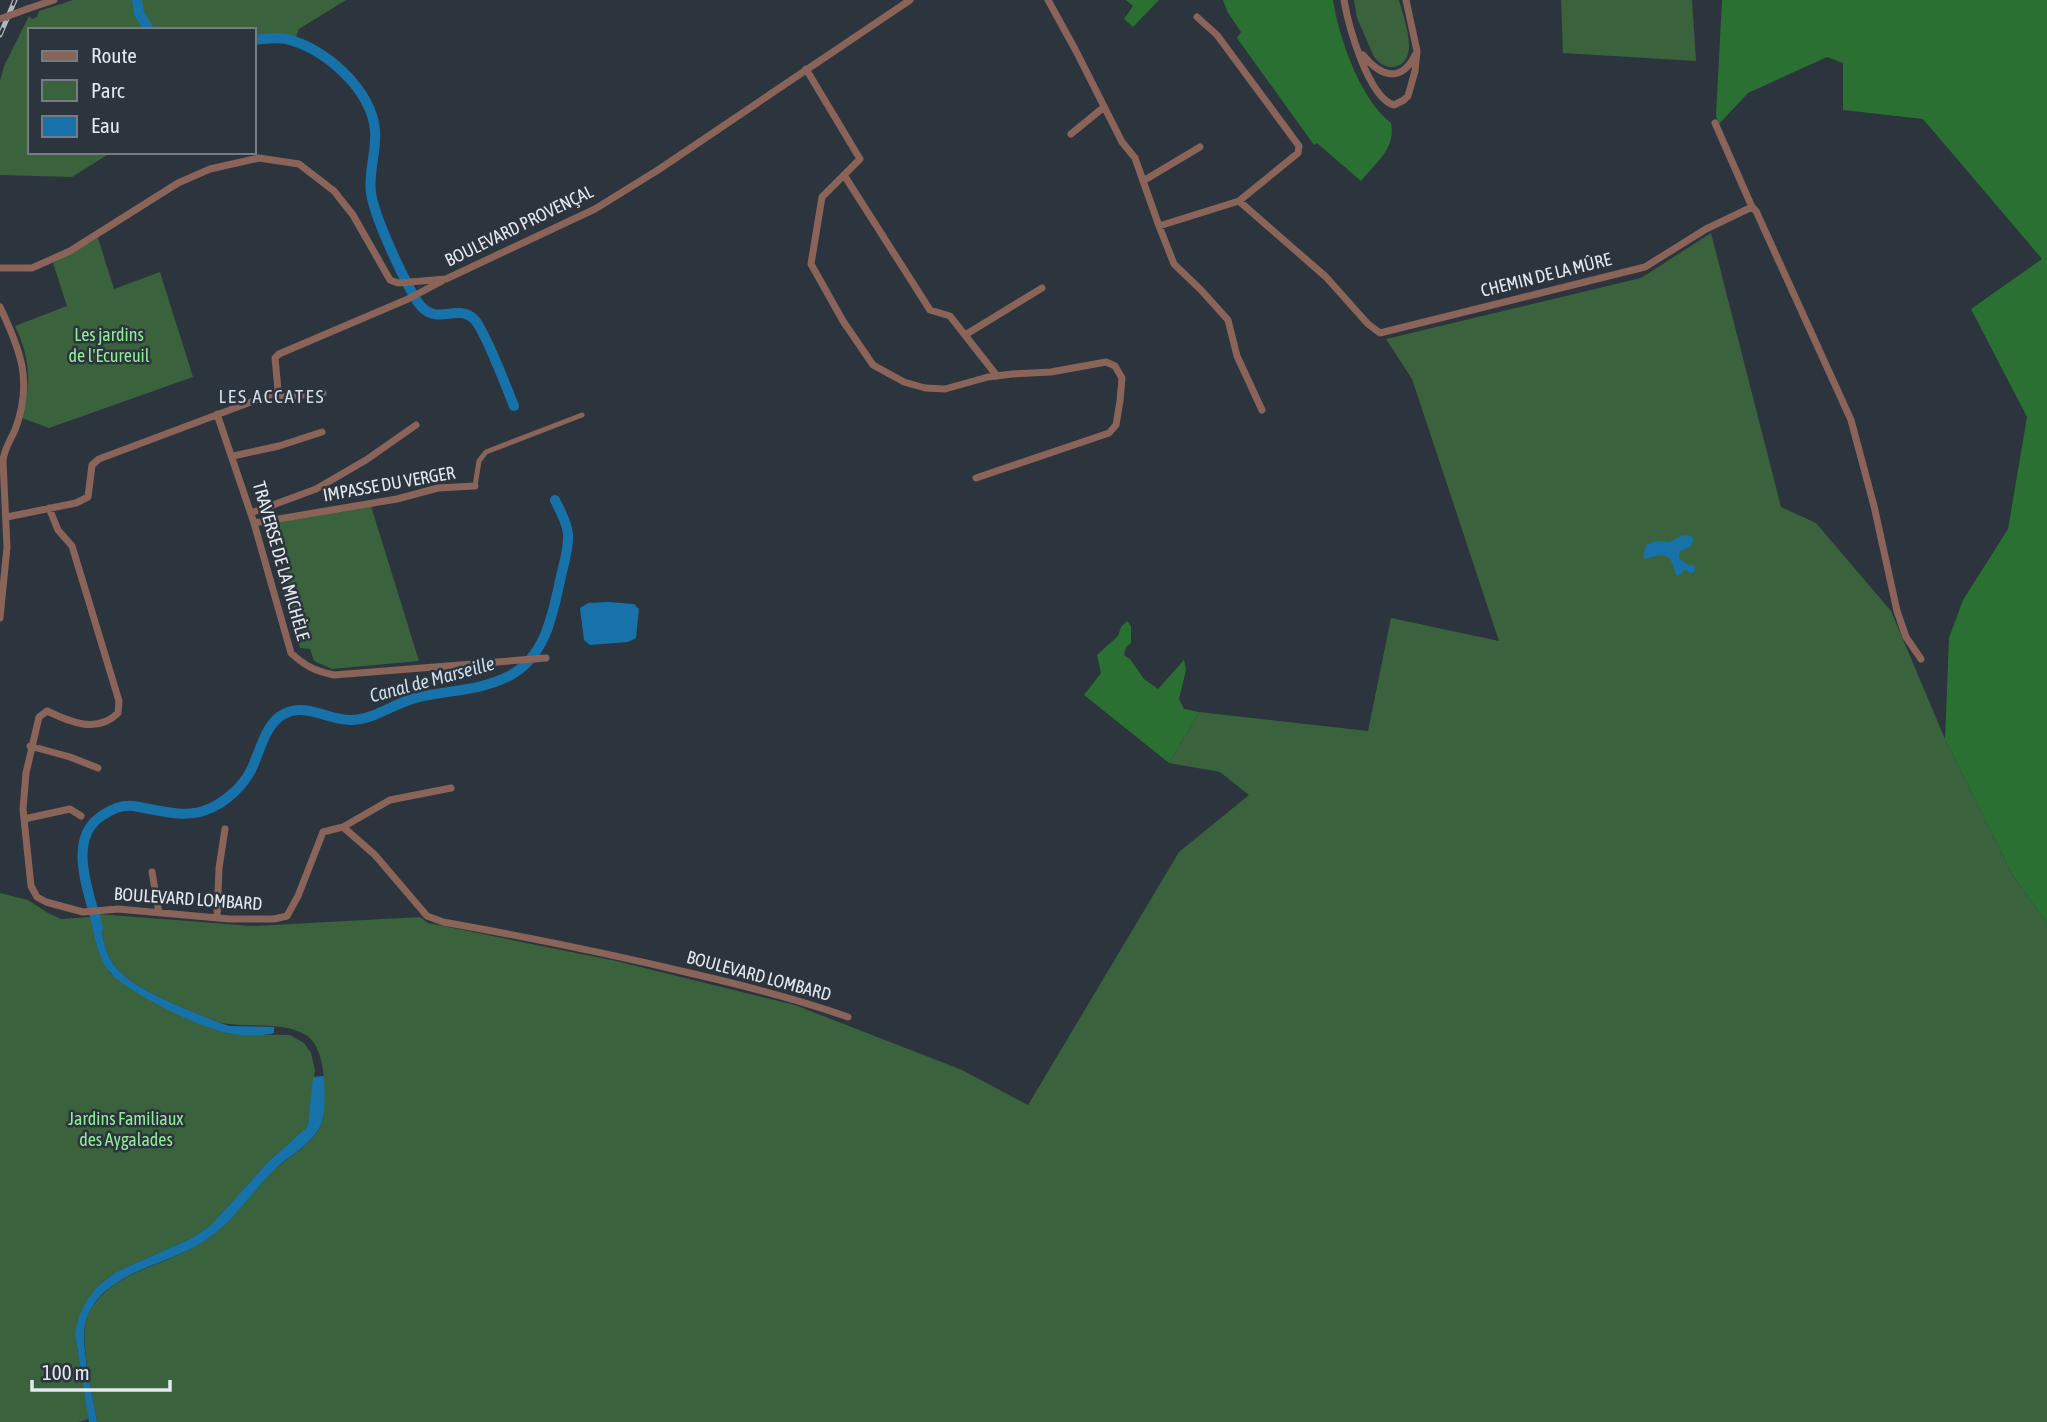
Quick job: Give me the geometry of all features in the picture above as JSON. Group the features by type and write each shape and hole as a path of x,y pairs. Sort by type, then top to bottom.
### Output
{"street":[{"path":"0,19 54,0"},
{"name":"BOULEVARD PROVENÇAL","path":"0,268 32,268 70,251 178,183 210,169 259,158 299,164 334,191 353,215 390,280 398,283 446,279 595,209 658,170 910,0"},
{"path":"1048,0 1122,142 1135,158 1174,264 1228,320 1237,356 1262,410"},
{"path":"1344,0 1350,31 1366,69 1383,98 1394,104 1404,100 1415,71 1417,51 1406,0"},
{"path":"1159,226 1239,201 1298,153 1299,146 1217,35 1198,17"},
{"path":"1357,48 1371,65 1388,74 1402,71 1417,51"},
{"path":"806,69 860,159 856,166 822,197 811,264 843,321 873,365 904,382 925,388 945,388 997,376 1051,372 1106,362 1115,366 1122,378 1116,425 1109,433 976,478"},
{"path":"1071,134 1104,107"},
{"path":"1715,123 1851,420 1874,506 1897,611 1906,636 1921,659"},
{"path":"1143,181 1200,146"},
{"path":"844,175 930,310 950,316 997,376"},
{"name":"CHEMIN DE LA MÛRE","path":"1239,201 1326,277 1368,324 1380,333 1645,267 1706,229 1752,207"},
{"path":"7,517 76,503 88,498 92,465 99,459 275,393 278,390 275,358 279,354 408,299 446,279"},
{"path":"965,335 1042,288"},
{"path":"0,307 19,351 25,380 14,431 4,450 7,547 0,618"},
{"path":"275,393 281,397 323,393"},
{"name":"TRAVERSE DE LA MICHÈLE","path":"217,414 251,513 291,653 316,671 334,675 519,658 546,658"},
{"name":"IMPASSE DU VERGER","path":"254,523 397,499 438,488 475,486 479,461 486,452 582,415"},
{"path":"251,513 316,489 366,460 416,425"},
{"path":"233,456 279,446 322,432"},
{"name":"BOULEVARD LOMBARD","path":"50,508 58,530 72,546 119,702 118,713 109,722 88,725 47,710 39,717 26,773 24,819 32,886 37,897 83,912 102,909 216,918 274,919 287,916 298,896 323,832 343,827 375,855 427,916 443,922 552,941 654,964 801,1000 848,1017"},
{"path":"30,747 70,757 98,768"},
{"path":"343,827 390,800 451,788"},
{"path":"24,819 70,809 81,816"},
{"path":"216,918 225,829"},
{"path":"152,872 159,913"}],"green space":[{"path":"73,0 346,0 299,29 294,42 278,38 256,40 256,28 28,28 28,154 109,154 72,177 0,175 0,81 4,66 29,16 32,19 37,17 39,11"},
{"path":"1126,0 1159,0 1133,27 1124,19 1133,6"},
{"path":"1223,0 1333,0 1340,32 1361,84 1391,123 1388,148 1361,181 1317,143 1314,145 1237,38 1241,32"},
{"path":"1354,0 1399,0 1407,27 1409,48 1402,63 1388,67 1374,57 1357,18"},
{"path":"1561,0 1692,0 1696,61 1563,53"},
{"path":"1722,0 2047,0 2047,923 2013,876 1945,739 1949,638 1963,600 2008,529 2027,417 1971,309 2042,259 1923,119 1843,110 1843,63 1827,57 1748,93 1719,124 1716,116"},
{"path":"1711,233 1781,507 1816,523 1891,611 1945,739 2013,876 2047,923 2047,1422 97,1422 85,1335 89,1312 98,1299 121,1280 190,1249 226,1223 275,1169 313,1138 321,1125 324,1099 322,1064 311,1039 296,1030 274,1026 217,1022 145,990 120,972 112,962 98,914 252,926 420,917 428,923 616,961 795,1005 962,1070 1028,1105 1179,852 1249,795 1220,772 1169,763 1199,712 1368,731 1391,618 1499,641 1412,379 1386,339 1641,278"},
{"name":"Les jardins de l'Ecureuil","path":"98,238 114,289 160,272 193,377 49,428 22,418 28,371 15,326 67,306 53,263"},
{"path":"371,506 419,661 332,669 314,661 310,649 300,648 266,530 270,524 276,522"},
{"path":"1127,621 1131,626 1131,643 1126,647 1124,655 1144,679 1158,689 1184,660 1186,670 1179,699 1184,709 1199,712 1169,763 1084,695 1101,673 1097,655 1118,636"},
{"name":"Jardins Familiaux des Aygalades","path":"0,893 28,900 61,919 90,917 99,952 111,974 210,1028 231,1034 290,1035 304,1043 311,1053 315,1070 308,1126 269,1161 210,1226 190,1239 116,1272 99,1285 75,1334 89,1419 79,1422 0,1422"}],"water":[{"path":"1684,535 1691,536 1694,540 1690,547 1680,551 1679,558 1688,565 1695,566 1692,573 1684,570 1676,576 1667,557 1643,557 1646,545 1655,541 1669,542"},
{"path":"588,603 634,604 639,609 636,638 628,642 590,645 584,640 580,608"},
{"path":"98,914 109,957 131,981 217,1022 230,1026 274,1027 274,1033 239,1035 209,1028 178,1015 118,980 102,960 97,946 90,917"},
{"path":"324,1076 323,1117 319,1129 310,1140 276,1168 219,1230 196,1246 120,1281 106,1290 95,1302 87,1317 84,1339 97,1422 89,1422 75,1334 87,1300 99,1285 116,1272 190,1239 210,1226 269,1161 308,1126 313,1077"}],"waterway":[{"name":"Canal de Marseille","path":"137,0 139,13 148,28"},
{"name":"Canal de Marseille","path":"256,40 282,38 301,44 330,60 355,85 372,115 375,130 371,193 384,233 404,278 424,309 438,315 467,314 474,319 490,347 514,406"},
{"name":"Canal de Marseille","path":"98,928 86,883 83,852 85,838 92,825 106,813 129,806 182,814 201,812 217,805 247,778 272,725 284,714 292,711 309,711 343,720 359,719 427,695 487,685 522,668 532,658 546,633 566,555 567,530 555,500"}],"railway":[{"path":"0,35 15,0"}],"district":[{"name":"LES ACCATES","path":"272,396"}]}
